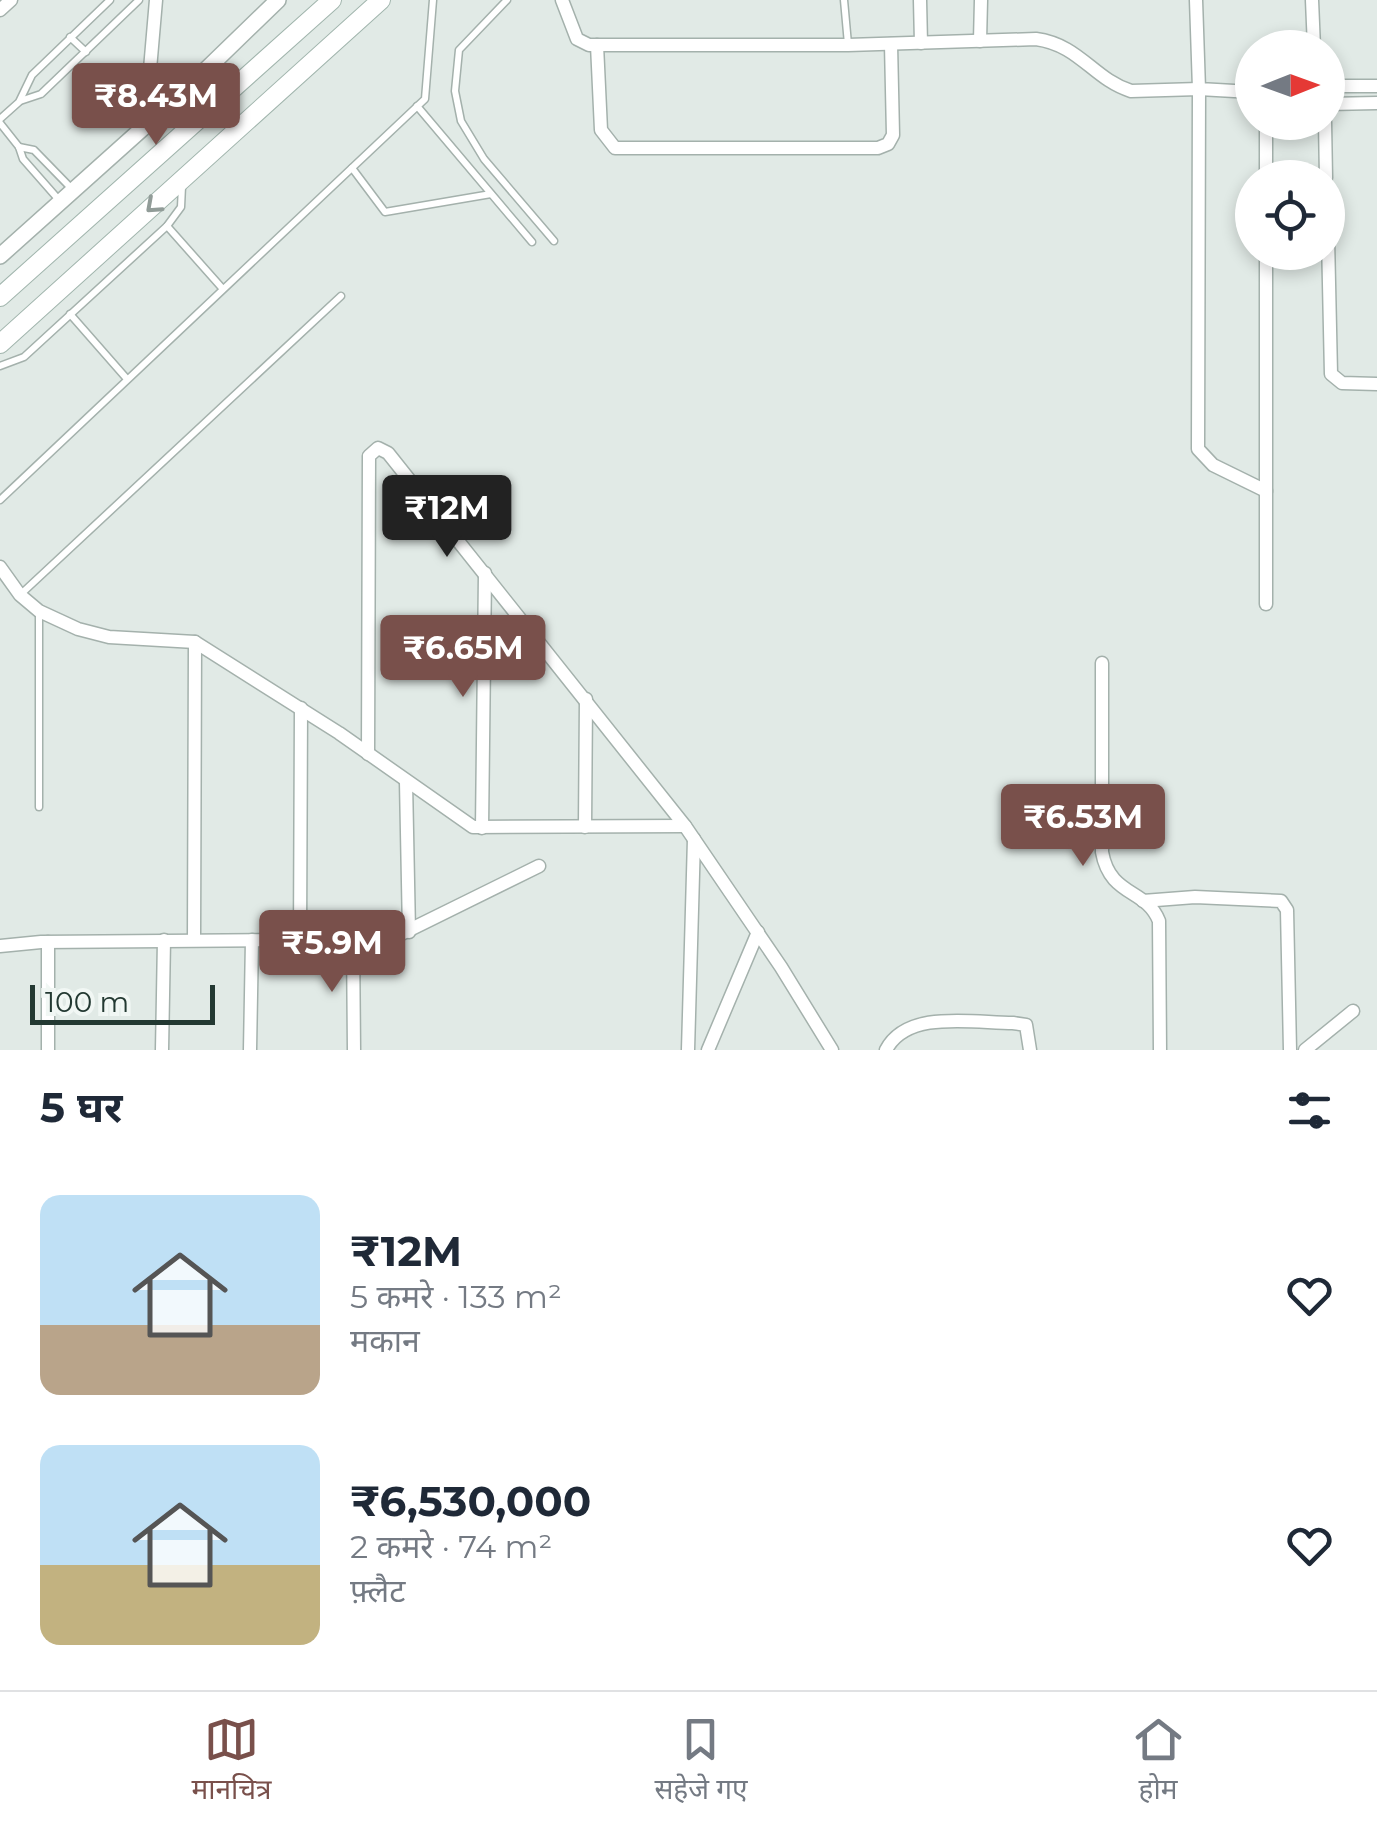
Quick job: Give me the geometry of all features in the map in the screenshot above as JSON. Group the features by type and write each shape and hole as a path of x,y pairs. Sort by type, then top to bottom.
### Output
{"main road":[{"path":"0,297 332,0"},
{"path":"0,344 381,0"},
{"path":"292,35 316,58"}],"street":[{"path":"0,10 11,0"},
{"path":"0,256 145,127 278,0"},
{"path":"562,0 578,40 597,45 1058,42 1121,88 1235,91"},
{"path":"920,0 921,43"},
{"path":"980,41 981,0"},
{"path":"1196,0 1198,449 1213,465 1266,491"},
{"path":"1312,0 1313,30"},
{"path":"145,127 156,6"},
{"path":"597,45 601,130 615,148 878,148 888,144 893,135 891,44"},
{"path":"1345,86 1377,86"},
{"path":"1345,104 1377,103"},
{"path":"66,195 88,218"},
{"path":"1266,270 1266,604"},
{"path":"1329,270 1331,374 1342,383 1377,384"},
{"path":"368,754 371,451 378,448 388,453 485,573 694,839 832,1050"},
{"path":"0,567 20,595 39,611 78,630 109,637 195,642 368,754 461,822 482,828 684,826"},
{"path":"482,828 485,573"},
{"path":"194,940 195,642"},
{"path":"1102,663 1105,872 1122,890 1143,901 1159,921 1160,1050"},
{"path":"585,828 586,700"},
{"path":"300,708 300,940"},
{"path":"406,782 409,932"},
{"path":"688,1050 694,839"},
{"path":"0,946 48,942 391,938 538,866"},
{"path":"1143,901 1195,897 1281,901 1287,910 1290,1050"},
{"path":"708,1050 758,932"},
{"path":"162,1050 164,940"},
{"path":"250,1050 252,940"},
{"path":"352,940 354,1050"},
{"path":"48,942 48,1050"},
{"path":"1305,1050 1354,1010"},
{"path":"886,1050 896,1034 922,1024 1013,1023 1026,1026 1030,1050"}],"lane":[{"path":"66,195 23,160 19,147 0,121 18,102 32,76 110,0"},
{"path":"0,500 425,99 432,0"},
{"path":"507,0 459,50 455,91 461,121 484,159 554,240"},
{"path":"844,0 848,45"},
{"path":"18,102 42,94 137,2 156,6"},
{"path":"70,37 86,52"},
{"path":"417,106 532,242"},
{"path":"19,147 34,150 66,195"},
{"path":"352,167 386,212 492,194"},
{"path":"0,366 24,357 168,226 180,208 182,180"},
{"path":"168,226 222,288"},
{"path":"20,595 341,296"},
{"path":"70,314 128,378"},
{"path":"39,611 39,807"}]}
